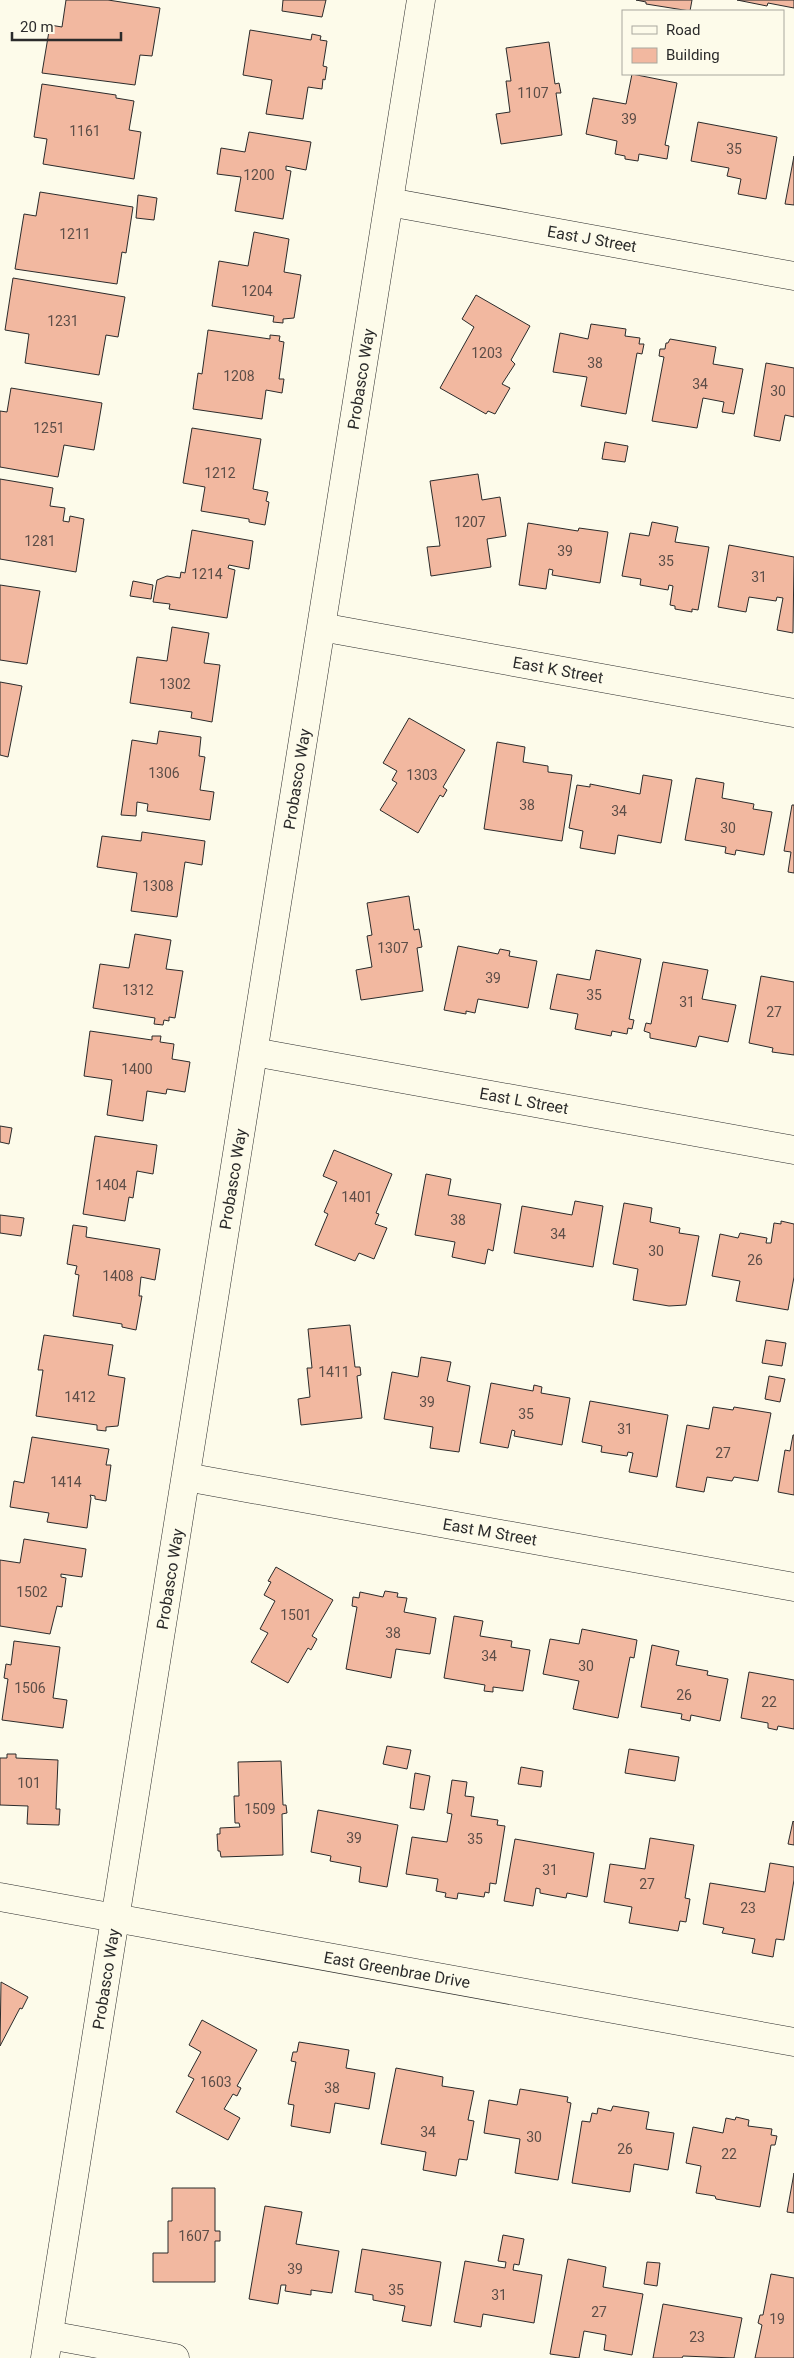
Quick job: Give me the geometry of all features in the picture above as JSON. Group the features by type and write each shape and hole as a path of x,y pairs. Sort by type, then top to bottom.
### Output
{"street":[{"name":"Probasco Way","path":"47,2347 422,0"},
{"name":"East J Street","path":"389,202 794,276"},
{"name":"East K Street","path":"322,627 794,713"},
{"name":"East L Street","path":"254,1052 794,1150"},
{"name":"East M Street","path":"186,1477 794,1588"},
{"name":"East Greenbrae Drive","path":"0,1898 794,2042"},
{"path":"47,2347 175,2358"}],"building":[{"path":"66,0 108,0 160,8 152,56 140,55 135,85 42,73 50,25 62,27"},
{"path":"283,0 326,0 322,17 282,11"},
{"path":"636,0 692,0 690,10 646,4 646,2"},
{"path":"737,0 794,0 794,8 768,3 767,6"},
{"path":"250,30 311,40 312,34 321,36 320,40 327,41 323,66 327,67 325,80 323,79 322,89 308,87 303,119 266,114 272,80 243,75"},
{"path":"549,42 555,84 559,83 561,93 556,93 562,135 501,144 496,114 510,112 506,81 511,81 506,48"},
{"path":"632,75 677,83 665,145 669,146 667,159 639,154 638,161 625,159 625,156 615,154 617,141 586,134 593,98 626,104"},
{"path":"42,84 116,95 116,98 134,101 129,130 141,132 134,179 43,164 47,139 34,137"},
{"path":"698,122 777,137 766,199 738,194 741,179 727,176 729,168 691,161"},
{"path":"249,132 311,142 306,170 286,166 286,170 291,171 283,219 235,211 241,177 217,174 221,148 245,152"},
{"path":"794,156 794,205 785,204"},
{"path":"40,192 133,207 126,253 122,252 117,284 15,269 24,214 36,216"},
{"path":"138,195 157,198 154,220 136,218"},
{"path":"254,232 289,239 284,272 301,275 294,318 283,319 283,323 273,322 274,316 212,306 219,261 248,266"},
{"path":"13,278 125,297 118,337 106,335 99,375 25,363 29,334 5,330"},
{"path":"476,295 530,326 511,360 515,364 502,384 510,388 495,414 488,411 486,414 440,388 474,327 462,319"},
{"path":"591,324 626,329 625,336 640,338 639,344 644,344 642,354 637,353 626,414 581,406 587,377 553,372 560,333 588,339"},
{"path":"208,330 270,339 270,335 280,336 279,341 284,342 279,379 284,379 282,393 266,390 262,419 193,409 198,373 202,374"},
{"path":"670,339 716,347 713,364 743,369 734,414 722,412 724,402 703,398 697,428 652,421 664,357 659,356 660,349 665,349 666,343"},
{"path":"766,363 794,368 794,417 785,415 780,441 754,436"},
{"path":"11,388 102,403 94,450 64,445 58,477 0,467 0,411 7,412"},
{"path":"192,428 261,439 253,489 268,492 266,501 269,502 265,525 249,522 249,519 201,511 205,487 183,483"},
{"path":"605,442 628,446 625,462 602,459"},
{"path":"478,474 482,500 500,497 506,536 487,539 491,567 431,576 427,547 440,546 430,481"},
{"path":"0,479 53,488 50,506 65,508 63,521 69,522 70,516 84,519 76,572 0,559"},
{"path":"652,522 678,527 675,542 709,547 698,610 692,609 692,612 675,609 675,606 670,605 673,586 669,585 668,590 640,585 641,579 622,576 630,533 649,536"},
{"path":"528,523 578,531 579,528 608,532 600,583 552,575 553,570 549,569 546,589 519,585"},
{"path":"192,530 253,541 249,569 229,565 228,568 235,570 227,618 169,609 170,604 153,602 157,580 167,576 180,578 181,572 185,573"},
{"path":"729,545 794,557 793,633 777,630 783,598 777,597 776,601 749,597 746,612 718,607"},
{"path":"133,581 153,585 151,599 130,596"},
{"path":"0,585 40,591 27,664 0,660"},
{"path":"172,627 209,633 204,663 220,665 212,722 191,718 192,712 130,703 137,657 167,661"},
{"path":"0,682 22,686 8,757 0,755"},
{"path":"409,718 465,750 443,787 447,790 443,797 440,795 418,833 380,810 397,783 392,780 397,771 383,763"},
{"path":"159,731 201,737 199,756 205,757 200,790 214,792 210,820 147,811 148,804 137,802 136,816 121,815 132,740 157,744"},
{"path":"497,742 525,747 523,762 548,766 548,772 572,775 562,841 484,829"},
{"path":"643,775 672,780 661,843 618,835 615,854 580,848 583,831 569,828 577,785 590,787 590,784 640,794"},
{"path":"696,778 724,783 722,798 754,804 753,809 772,812 764,855 736,850 735,855 725,853 726,847 685,840"},
{"path":"792,805 794,805 794,873 788,872 791,852 784,851"},
{"path":"142,832 205,841 202,865 185,862 177,917 131,911 137,873 97,867 102,836 141,841"},
{"path":"409,896 414,930 419,929 422,947 417,948 423,991 361,1000 356,970 372,967 367,936 372,935 367,903"},
{"path":"135,934 171,940 166,969 183,971 175,1018 169,1017 169,1021 164,1020 163,1025 154,1024 155,1018 93,1008 100,964 129,968"},
{"path":"458,946 498,954 500,949 510,951 509,956 537,961 528,1008 478,999 475,1013 466,1011 466,1014 444,1010"},
{"path":"596,950 641,959 629,1019 634,1020 632,1029 628,1028 627,1034 612,1031 611,1036 575,1029 578,1014 550,1009 557,974 590,980"},
{"path":"663,962 708,970 702,999 736,1005 728,1042 699,1036 696,1047 650,1038 650,1033 644,1031 646,1023 651,1024"},
{"path":"761,976 794,982 794,1055 772,1052 773,1048 749,1043"},
{"path":"90,1031 152,1040 152,1036 161,1036 160,1042 174,1044 172,1059 190,1062 185,1092 167,1089 166,1094 147,1091 143,1121 107,1115 112,1080 84,1076"},
{"path":"0,1126 12,1128 9,1144 0,1142"},
{"path":"95,1136 157,1145 153,1174 137,1171 133,1198 129,1197 125,1221 83,1214"},
{"path":"334,1150 392,1174 376,1213 379,1214 375,1224 387,1228 374,1259 359,1253 355,1261 315,1245 328,1214 324,1212 337,1182 323,1176"},
{"path":"426,1174 451,1179 448,1195 501,1204 493,1251 488,1249 485,1264 452,1257 455,1242 415,1235"},
{"path":"575,1201 603,1206 593,1267 514,1253 522,1206 572,1215"},
{"path":"624,1203 652,1208 650,1222 680,1228 679,1233 699,1236 686,1305 669,1306 633,1300 638,1269 613,1264"},
{"path":"0,1215 24,1218 21,1236 0,1233"},
{"path":"781,1221 794,1224 794,1277 788,1310 736,1301 740,1281 712,1276 720,1234 738,1238 740,1233 767,1238 766,1243 771,1243 774,1223 781,1224"},
{"path":"73,1225 87,1227 86,1237 160,1249 155,1280 141,1277 139,1296 142,1296 136,1330 122,1327 122,1324 73,1316 79,1275 75,1274 77,1266 67,1264"},
{"path":"350,1325 355,1367 360,1367 361,1375 357,1376 362,1418 301,1425 298,1399 310,1397 307,1368 312,1368 308,1329"},
{"path":"44,1335 113,1345 108,1375 125,1378 118,1426 106,1427 106,1431 97,1430 97,1425 36,1416 43,1370 38,1370"},
{"path":"766,1340 786,1343 782,1366 762,1363"},
{"path":"421,1357 451,1362 447,1381 470,1386 459,1452 430,1448 433,1427 384,1419 392,1372 418,1377"},
{"path":"769,1376 785,1379 780,1402 765,1399"},
{"path":"491,1383 533,1391 534,1385 542,1387 541,1393 570,1398 562,1445 514,1436 515,1431 512,1430 508,1448 480,1443"},
{"path":"590,1401 668,1415 657,1477 629,1472 633,1453 628,1452 627,1456 601,1452 602,1446 582,1442"},
{"path":"713,1407 733,1410 734,1407 771,1413 758,1481 734,1477 732,1481 707,1477 704,1492 676,1487 687,1425 709,1429"},
{"path":"793,1435 794,1495 778,1492 785,1450 790,1451"},
{"path":"32,1437 109,1449 106,1465 111,1465 106,1501 95,1499 95,1496 90,1495 87,1528 47,1522 49,1513 10,1507 14,1481 24,1483"},
{"path":"24,1539 86,1549 82,1577 61,1574 61,1577 66,1578 62,1607 57,1606 50,1634 0,1626 0,1560 20,1563"},
{"path":"276,1567 333,1600 312,1636 317,1639 311,1650 308,1648 288,1683 251,1662 268,1633 260,1629 275,1601 264,1595 271,1582 268,1581"},
{"path":"385,1591 398,1593 397,1597 407,1598 404,1612 436,1618 430,1654 396,1649 391,1678 346,1669 357,1607 352,1606 353,1597 359,1598 360,1592 383,1597"},
{"path":"454,1616 483,1621 480,1636 512,1641 511,1647 530,1650 523,1691 493,1687 493,1692 484,1691 485,1685 444,1678"},
{"path":"582,1629 637,1640 634,1658 630,1657 618,1718 573,1709 579,1681 543,1674 550,1639 579,1644"},
{"path":"14,1641 60,1647 53,1698 67,1700 63,1728 2,1720 8,1679 4,1678 6,1664 11,1665"},
{"path":"652,1645 679,1651 676,1665 708,1671 707,1675 728,1679 720,1721 691,1715 690,1721 681,1719 682,1714 641,1707"},
{"path":"749,1672 794,1680 794,1729 778,1726 777,1730 768,1728 768,1723 741,1718"},
{"path":"387,1746 411,1750 407,1769 383,1764"},
{"path":"629,1749 679,1757 675,1781 625,1773"},
{"path":"7,1754 16,1754 16,1758 58,1760 56,1809 60,1809 59,1825 27,1824 28,1806 0,1805 0,1758 7,1758"},
{"path":"281,1761 283,1805 286,1805 287,1813 282,1814 283,1855 221,1857 220,1851 218,1851 217,1834 220,1834 220,1828 240,1827 239,1823 235,1823 234,1796 239,1796 238,1762"},
{"path":"521,1767 543,1771 541,1787 518,1784"},
{"path":"415,1773 430,1776 424,1810 410,1808"},
{"path":"452,1780 467,1782 465,1796 474,1797 471,1816 498,1820 497,1825 505,1826 496,1884 490,1883 489,1893 485,1892 484,1897 458,1893 457,1899 445,1897 446,1893 436,1891 438,1879 406,1874 412,1837 447,1842 452,1814 447,1813"},
{"path":"318,1810 398,1825 387,1887 359,1882 361,1867 330,1861 331,1856 311,1852"},
{"path":"794,1822 794,1845 788,1844"},
{"path":"650,1838 694,1845 685,1898 690,1899 686,1922 680,1921 678,1931 629,1923 632,1907 604,1902 610,1864 645,1869"},
{"path":"515,1839 594,1853 587,1897 567,1893 566,1898 540,1893 540,1889 536,1888 533,1906 504,1901"},
{"path":"770,1863 794,1867 794,1880 784,1940 776,1939 773,1957 752,1953 755,1939 722,1933 724,1928 703,1924 710,1883 765,1892"},
{"path":"1,1982 28,1997 0,2046"},
{"path":"202,2020 257,2050 237,2086 241,2088 237,2096 233,2094 224,2109 240,2118 228,2140 176,2112 194,2079 188,2076 201,2052 189,2045"},
{"path":"299,2042 349,2050 346,2068 375,2073 369,2109 335,2103 330,2133 291,2126 294,2105 288,2104 296,2062 291,2061 293,2052 297,2052"},
{"path":"396,2068 443,2077 442,2086 474,2091 468,2120 474,2121 467,2160 459,2159 456,2176 423,2170 426,2152 381,2144"},
{"path":"520,2089 568,2097 567,2102 571,2103 558,2180 515,2173 520,2139 484,2133 489,2100 517,2105"},
{"path":"613,2106 649,2112 646,2129 674,2133 668,2170 634,2164 630,2192 572,2183 582,2121 590,2122 592,2113 597,2114 598,2108 611,2111"},
{"path":"736,2117 749,2120 748,2126 772,2129 771,2135 777,2136 775,2145 771,2145 760,2207 716,2199 715,2196 696,2193 701,2166 686,2163 693,2127 723,2133 726,2118 735,2120"},
{"path":"794,2173 794,2213 787,2212"},
{"path":"172,2188 215,2188 215,2231 220,2231 220,2241 215,2241 215,2282 153,2282 153,2253 168,2253 168,2221 172,2221"},
{"path":"265,2206 302,2212 296,2244 339,2251 332,2293 311,2290 311,2295 285,2291 286,2285 281,2285 278,2304 249,2299"},
{"path":"503,2235 524,2239 519,2265 514,2264 513,2270 542,2275 534,2323 483,2314 481,2327 454,2322 465,2261 505,2268 506,2262 498,2261"},
{"path":"362,2249 441,2262 431,2326 402,2321 405,2306 373,2300 373,2295 355,2292"},
{"path":"568,2259 606,2267 603,2287 643,2294 632,2355 604,2350 606,2335 584,2331 579,2358 550,2354"},
{"path":"647,2262 660,2263 657,2286 644,2284"},
{"path":"771,2274 794,2278 794,2358 755,2358 762,2325 758,2323 760,2315 763,2315"},
{"path":"663,2304 742,2318 734,2358 683,2356 682,2358 653,2358"}]}
